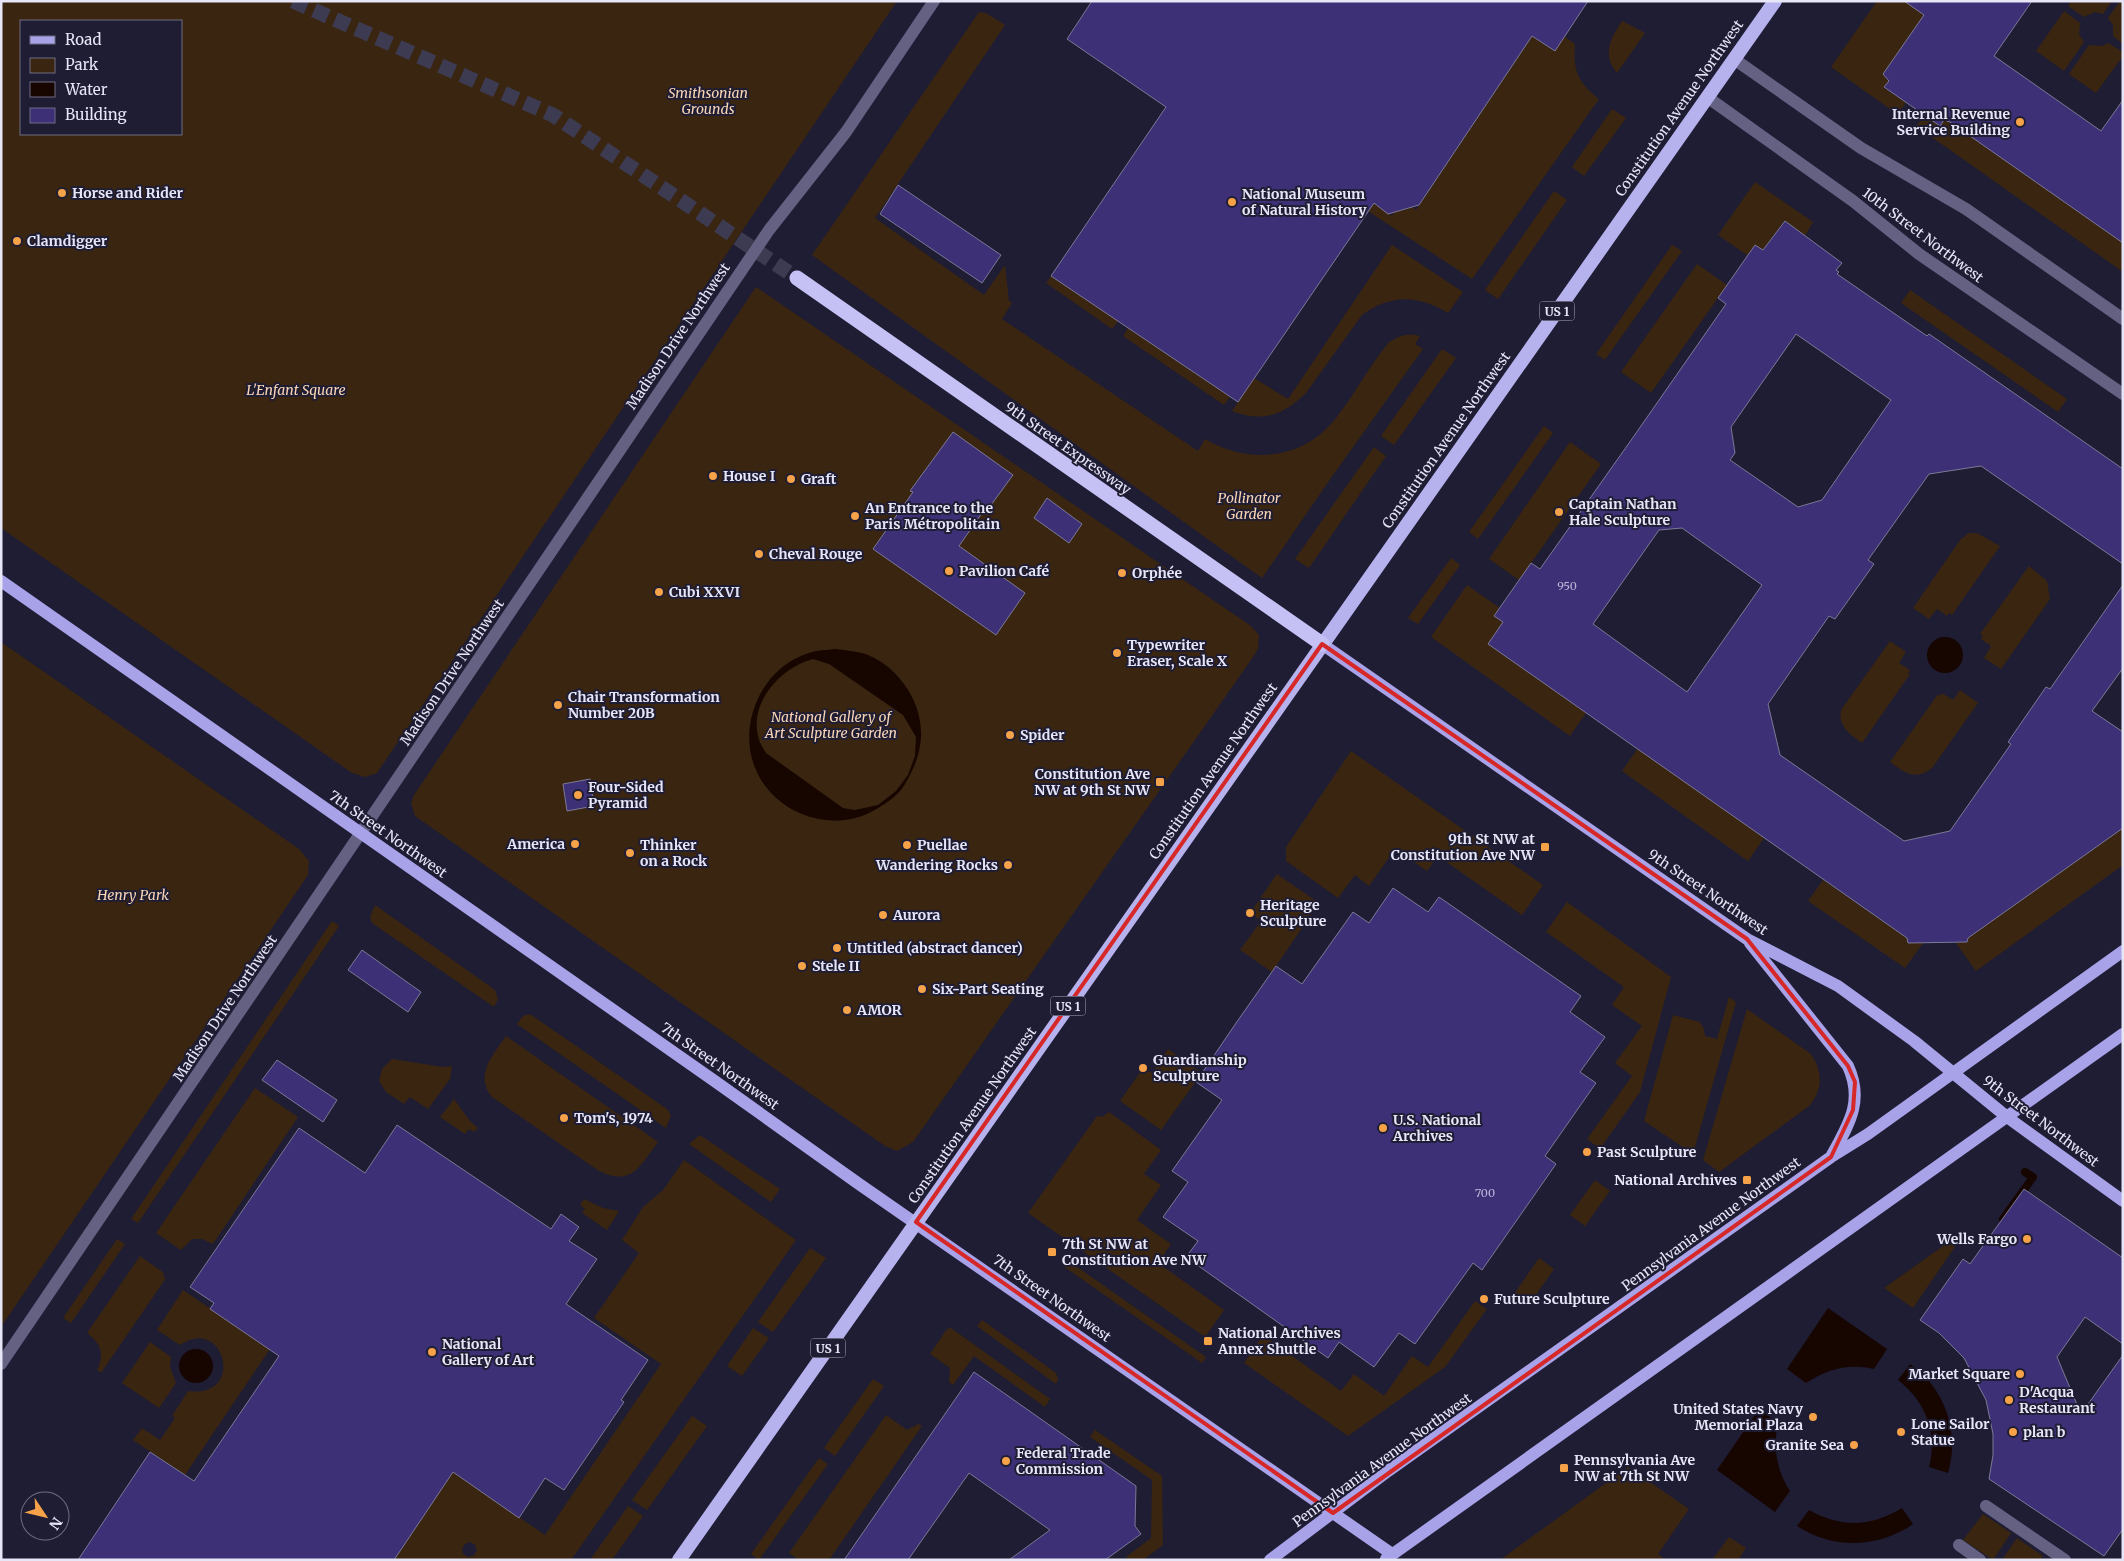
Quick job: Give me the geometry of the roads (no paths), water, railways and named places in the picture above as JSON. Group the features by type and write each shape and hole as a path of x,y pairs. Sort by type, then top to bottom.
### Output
{"highway":[{"name":"Constitution Avenue Northwest","path":"679,1560 1774,1"},
{"name":"9th Street Expressway","path":"797,278 1322,644"}],"main road":[{"name":"7th Street Northwest","path":"1,581 716,1082 858,1184 916,1222 1333,1513 1389,1557"},
{"name":"9th Street Northwest","path":"1322,644 1747,939 1838,986 1914,1041 2006,1117 2123,1201"},
{"path":"1747,939 1848,1066 1855,1082 1853,1110 1831,1157"},
{"name":"Pennsylvania Avenue Northwest","path":"1270,1560 1388,1471 1831,1157 1868,1134 1951,1072 2123,951"},
{"path":"1389,1557 2123,1034"}],"street":[{"name":"Madison Drive Northwest","path":"1,1364 764,237 846,132 934,1"},
{"path":"1734,59 1861,148 1966,209 2123,319"},
{"name":"10th Street Northwest","path":"1707,96 1853,200 1919,254 2123,394"},
{"path":"1986,1506 2065,1560"},
{"path":"1958,1545 1980,1560"}],"water":[{"path":"1945,637 1958,642 1963,655 1958,668 1945,673 1932,668 1927,655 1932,642"},
{"path":"835,649 862,653 886,665 896,674 912,697 920,723 921,737 914,767 902,789 894,797 867,814 835,821 803,814 788,807 775,797 764,785 756,770 751,753 749,735 757,700 766,684 778,671 792,660 809,653","holes":["813,659 829,664 903,715 916,737 915,756 908,775 896,791 878,805 855,810 843,808 766,753 759,738 757,724 759,709 774,683 799,664"]},
{"path":"1828,1308 1887,1349 1874,1369 1847,1367 1822,1374 1806,1383 1787,1369"},
{"path":"196,1349 208,1354 213,1366 208,1378 196,1383 184,1378 179,1366 184,1354"},
{"path":"1910,1364 1932,1385 1941,1398 1947,1412 1952,1442 1948,1473 1929,1467 1932,1442 1931,1430 1916,1398 1898,1380"},
{"path":"1759,1409 1778,1423 1777,1458 1785,1483 1790,1491 1775,1512 1717,1470"},
{"path":"1902,1508 1913,1524 1885,1538 1871,1542 1841,1542 1826,1539 1811,1534 1797,1526 1809,1510 1833,1520 1856,1523 1879,1519"}],"waterway":[{"path":"2003,1219 2033,1177 2025,1172"}],"tunnel":[{"path":"293,1 553,115 797,278"}],"place":[{"name":"Internal Revenue Service Building","path":"2020,122"},
{"name":"Horse and Rider","path":"62,193"},
{"name":"National Museum of Natural History","path":"1232,202"},
{"name":"Clamdigger","path":"17,241"},
{"name":"House I","path":"713,476"},
{"name":"Graft","path":"791,479"},
{"name":"Captain Nathan Hale Sculpture","path":"1559,512"},
{"name":"An Entrance to the Paris Métropolitain","path":"855,516"},
{"name":"Cheval Rouge","path":"759,554"},
{"name":"Pavilion Café","path":"949,571"},
{"name":"Orphée","path":"1122,573"},
{"name":"Cubi XXVI","path":"659,592"},
{"name":"Typewriter Eraser, Scale X","path":"1117,653"},
{"name":"Chair Transformation Number 20B","path":"558,705"},
{"name":"Spider","path":"1010,735"},
{"name":"Constitution Ave NW at 9th St NW","path":"1160,782"},
{"name":"Four-Sided Pyramid","path":"578,795"},
{"name":"America","path":"575,844"},
{"name":"Puellae","path":"907,845"},
{"name":"9th St NW at Constitution Ave NW","path":"1545,847"},
{"name":"Thinker on a Rock","path":"630,853"},
{"name":"Wandering Rocks","path":"1008,865"},
{"name":"Heritage Sculpture","path":"1250,913"},
{"name":"Aurora","path":"883,915"},
{"name":"Untitled (abstract dancer)","path":"837,948"},
{"name":"Stele II","path":"802,966"},
{"name":"Six-Part Seating","path":"922,989"},
{"name":"AMOR","path":"847,1010"},
{"name":"Guardianship Sculpture","path":"1143,1068"},
{"name":"Tom's, 1974","path":"564,1118"},
{"name":"U.S. National Archives","path":"1383,1128"},
{"name":"Past Sculpture","path":"1587,1152"},
{"name":"National Archives","path":"1747,1180"},
{"name":"Wells Fargo","path":"2027,1239"},
{"name":"7th St NW at Constitution Ave NW","path":"1052,1252"},
{"name":"Future Sculpture","path":"1484,1299"},
{"name":"National Archives Annex Shuttle","path":"1208,1341"},
{"name":"National Gallery of Art","path":"432,1352"},
{"name":"Market Square","path":"2020,1374"},
{"name":"D'Acqua Restaurant","path":"2009,1400"},
{"name":"United States Navy Memorial Plaza","path":"1813,1417"},
{"name":"Lone Sailor Statue","path":"1901,1432"},
{"name":"plan b","path":"2013,1432"},
{"name":"Granite Sea","path":"1854,1445"},
{"name":"Federal Trade Commission","path":"1006,1461"},
{"name":"Pennsylvania Ave NW at 7th St NW","path":"1564,1468"}],"park label":[{"name":"Smithsonian Grounds","path":"708,102"},
{"name":"L'Enfant Square","path":"296,390"},
{"name":"Pollinator Garden","path":"1249,506"},
{"name":"National Gallery of Art Sculpture Garden","path":"831,726"},
{"name":"Henry Park","path":"133,895"}]}
